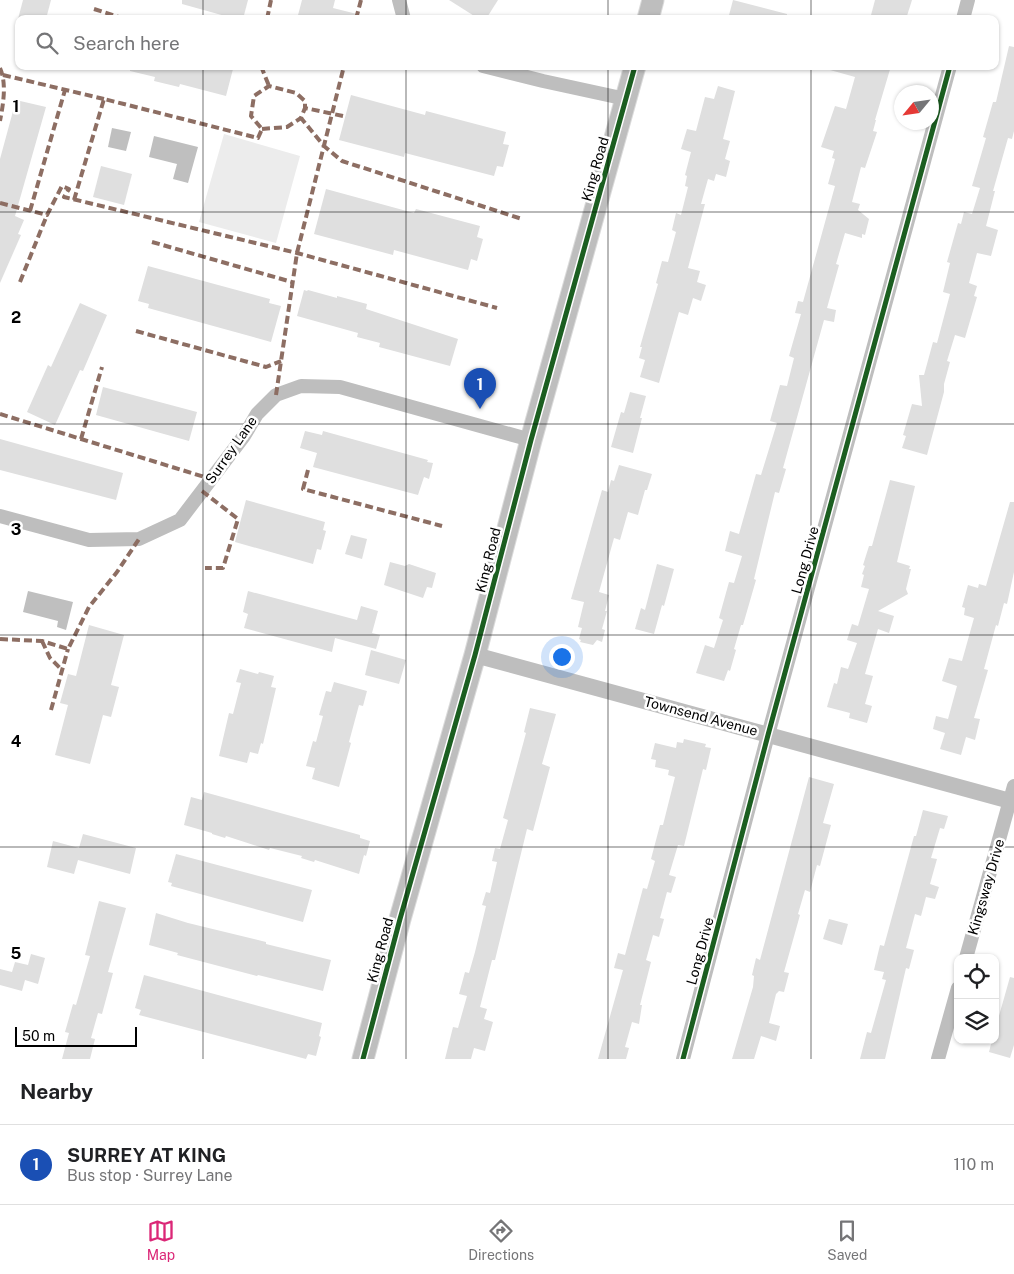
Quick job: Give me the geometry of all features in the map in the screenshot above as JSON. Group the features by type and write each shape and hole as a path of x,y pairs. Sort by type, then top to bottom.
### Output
{"main road":[{"path":"649,15 653,0"},
{"name":"King Road","path":"363,1059 634,70"}],"street":[{"path":"399,0 403,15"},
{"path":"964,15 968,0"},
{"path":"499,70 626,98"},
{"name":"Long Drive","path":"683,1059 768,735 949,70"},
{"name":"Surrey Lane","path":"0,516 90,540 139,538 180,520 244,436 257,414 276,395 301,386 340,387 531,440"},
{"name":"Townsend Avenue","path":"475,655 768,735 1013,796"},
{"name":"Kingsway Drive","path":"967,954 1013,796"},
{"path":"938,1059 955,999"}],"shaded area":[{"path":"112,128 131,132 126,151 108,147"},
{"path":"224,134 300,156 276,243 199,222"},
{"path":"154,136 198,147 188,183 173,179 177,164 149,157"},
{"path":"28,591 73,602 66,630 57,627 58,621 23,612"}],"building":[{"path":"23,0 51,0 47,15 19,15"},
{"path":"182,0 248,0 244,15 222,15 182,4"},
{"path":"302,0 335,0 333,8 357,14 357,15 298,15"},
{"path":"449,0 498,0 489,15 473,15"},
{"path":"733,0 787,14 787,15 729,15"},
{"path":"875,0 912,0 907,15 871,15"},
{"path":"1009,46 1014,47 1014,131 1012,139 1008,138 993,191 995,191 986,226 998,230 991,256 977,253 969,283 977,286 974,296 977,297 965,338 955,335 947,361 950,362 944,384 944,392 927,455 902,448 906,436 903,435 912,404 922,406 919,375 924,375 933,342 937,343 950,294 943,292 950,263 947,262 958,223 961,224 964,212 972,214 980,188 972,186 986,138 983,137 993,102 996,102"},
{"path":"233,70 226,96 180,84 179,87 154,81 155,77 130,71"},
{"path":"830,70 890,70 875,120 873,131 877,132 865,168 861,167 852,202 860,204 858,210 869,219 865,235 862,234 862,238 845,233 836,264 839,265 827,308 836,310 834,322 824,320 783,468 786,469 779,493 775,492 754,579 756,580 734,649 736,650 730,671 728,670 724,681 696,673 705,645 714,648 723,620 719,618 729,582 734,583 742,556 725,551 730,531 739,534 756,474 761,475 777,423 770,421 780,385 787,386 794,358 789,356 801,314 795,313 798,301 803,302 835,186 828,184 835,159 832,158 834,151 821,147 835,106 846,109 855,77"},
{"path":"718,86 735,91 723,139 730,141 725,159 730,161 726,177 716,174 714,181 708,179 701,204 705,204 688,268 700,271 697,282 706,285 701,301 693,298 688,315 679,312 659,383 640,377 645,360 639,358 642,347 640,347 658,284 656,283 662,261 668,262 676,232 672,230 676,213 681,215 688,187 685,186 687,176 685,175 691,152 681,149 687,129 696,131 705,97 714,99"},
{"path":"351,95 425,115 426,111 506,132 503,144 509,145 503,167 497,166 494,176 405,153 404,157 339,140"},
{"path":"16,100 46,107 15,216 24,220 18,234 21,235 0,283 0,159"},
{"path":"101,166 132,174 124,205 93,197"},
{"path":"326,189 414,213 416,209 480,226 477,237 483,239 477,261 471,259 468,270 394,250 393,255 314,234"},
{"path":"148,266 270,299 269,303 281,306 271,342 148,308 149,304 138,301"},
{"path":"304,290 367,304 366,309 458,339 450,366 379,347 380,343 357,337 358,333 297,316"},
{"path":"80,303 107,315 83,371 80,370 55,425 27,412 48,365 51,367"},
{"path":"103,387 197,412 189,441 96,415"},
{"path":"630,392 646,396 633,453 611,447 621,412 624,413"},
{"path":"305,431 322,435 323,431 428,460 427,462 433,463 429,479 424,477 418,495 313,467 317,453 300,448"},
{"path":"0,439 123,473 116,500 0,470"},
{"path":"619,465 652,474 638,515 628,512 620,540 614,538 599,592 609,595 602,629 605,630 602,642 597,640 593,645 580,642 581,640 579,639 582,628 578,627 584,602 571,599 602,490 608,492 611,480 614,481"},
{"path":"890,480 915,486 897,562 910,566 909,569 911,569 906,589 908,594 878,611 894,616 889,633 878,629 865,674 873,676 865,704 872,706 867,723 849,718 850,713 827,707 834,683 837,684 841,667 848,669 857,643 847,640 852,624 858,626 869,589 861,587 865,566 863,565 869,546 872,546"},
{"path":"246,500 325,522 323,530 326,531 321,550 317,549 313,564 235,542"},
{"path":"1010,502 1014,502 1014,572 1007,604 1004,603 998,626 996,625 984,669 988,670 974,718 980,719 975,740 966,737 961,755 940,749 945,733 933,729 936,716 948,719 957,686 942,681 949,658 962,661 974,618 964,615 965,608 962,607 968,585 978,588 979,584 986,586"},
{"path":"351,535 367,539 362,559 345,554"},
{"path":"390,562 405,566 409,564 436,573 432,588 427,587 423,598 384,585"},
{"path":"657,564 674,569 654,634 635,629 641,608 645,610"},
{"path":"248,591 357,620 361,606 378,611 372,633 380,635 376,649 335,638 332,652 244,628 248,614 243,612"},
{"path":"89,625 124,635 111,685 119,687 111,717 103,715 90,764 55,755 68,705 60,703 68,674 76,676"},
{"path":"371,650 406,660 399,684 365,675"},
{"path":"240,669 274,676 271,687 276,688 263,744 261,743 258,754 250,752 247,763 219,756 229,713 233,714 241,683 236,682"},
{"path":"334,682 367,691 363,706 359,705 339,787 312,779 315,768 306,766 313,741 316,742 323,716 319,715 326,691 331,692"},
{"path":"530,708 556,714 542,764 550,767 533,831 527,829 495,960 492,960 480,1007 487,1009 484,1019 493,1022 485,1051 474,1048 471,1059 445,1059 453,1027 458,1028 467,996 459,994 465,972 469,973 475,952 486,906 482,905 486,892 490,893 497,862 492,861 495,848 500,849 508,820 503,818 526,733 524,732"},
{"path":"684,739 706,744 705,747 711,748 706,770 703,769 684,846 678,845 669,875 676,877 671,893 667,892 660,918 664,919 659,937 653,935 646,960 651,962 640,1005 642,1005 639,1024 632,1022 625,1047 629,1048 626,1059 598,1059 623,970 614,968 618,953 625,955 643,888 647,889 655,861 651,859 660,825 663,825 675,777 668,775 669,770 655,767 656,760 651,759 655,743 676,748 677,742 683,743"},
{"path":"809,777 834,784 823,823 831,825 820,866 817,865 810,892 805,890 798,914 800,915 784,972 789,973 784,992 779,991 776,994 769,1023 780,1026 776,1041 761,1036 754,1059 732,1059 753,987 754,976 752,975 756,958 760,960"},
{"path":"204,792 360,835 360,838 370,841 359,874 315,860 314,862 301,858 302,856 270,848 269,850 184,825 191,797 202,800"},
{"path":"923,810 948,816 944,829 940,828 931,858 937,859 930,884 939,887 935,899 926,897 921,916 915,914 906,948 914,950 909,969 906,968 885,1059 860,1059 867,1032 871,1033 886,980 882,979 884,972 874,970 880,945 884,946"},
{"path":"83,834 136,848 130,874 78,860 74,874 47,867 53,841 79,848"},
{"path":"176,854 312,890 303,922 171,886 172,883 168,882"},
{"path":"99,901 126,908 108,972 113,973 102,1014 98,1013 91,1038 95,1039 90,1059 62,1059 69,1033 65,1032 73,1004 76,1005 90,956 85,955"},
{"path":"156,913 331,960 323,991 177,955 178,953 149,945"},
{"path":"829,919 848,924 842,945 823,939"},
{"path":"31,954 45,958 38,984 25,980 22,991 0,985 0,969 12,972 15,962 28,965"},
{"path":"144,975 322,1023 319,1036 321,1037 316,1056 308,1054 306,1059 139,1015 141,1010 135,1008"},
{"path":"1010,977 1014,978 1014,1045 1010,1058 989,1052 991,1044 999,1044 999,1016"}],"marked path":[{"path":"268,15 271,0"},
{"path":"357,15 361,0"},
{"path":"94,9 113,15"},
{"path":"0,68 4,88 0,121"},
{"path":"263,70 269,86"},
{"path":"276,395 297,253 343,70"},
{"path":"3,75 104,99"},
{"path":"74,200 104,99 258,138 262,129 251,116 254,96 269,86 296,93 305,101 305,108"},
{"path":"30,211 65,90"},
{"path":"343,116 305,108 301,118 324,146 342,161 522,219"},
{"path":"262,129 287,127 301,118"},
{"path":"0,203 47,215 62,186 69,189 64,197 297,253 497,308"},
{"path":"20,282 47,215"},
{"path":"152,242 292,282"},
{"path":"136,331 266,367 281,361"},
{"path":"81,439 102,367"},
{"path":"0,414 211,479"},
{"path":"308,470 303,489 442,526"},
{"path":"202,491 238,519 223,568 205,568"},
{"path":"0,639 42,641 68,649 89,607 117,572 139,539"},
{"path":"42,641 50,658 62,670"},
{"path":"51,710 68,649"}],"cycle path":[{"path":"363,1059 634,70"},
{"path":"683,1059 768,735 949,70"}],"place":[{"name":"SURREY AT KING","path":"480,409"}]}
